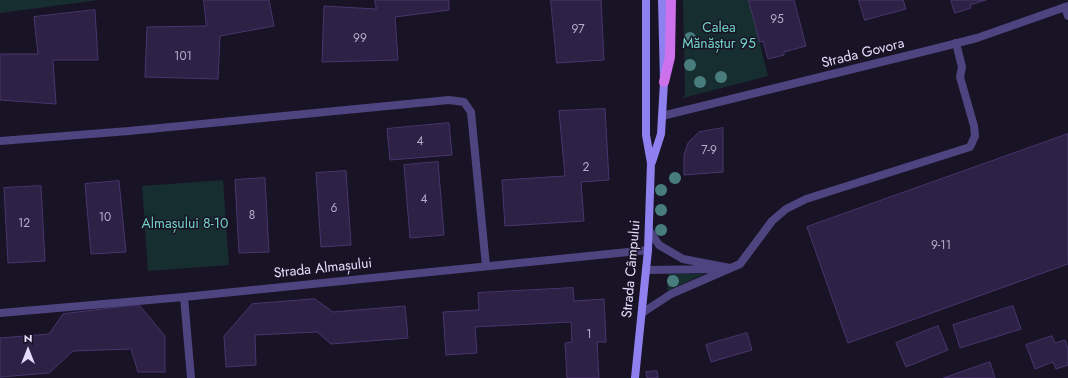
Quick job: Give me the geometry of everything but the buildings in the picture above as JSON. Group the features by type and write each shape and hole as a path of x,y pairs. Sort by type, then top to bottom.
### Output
{"main road":[{"name":"Strada Câmpului","path":"635,378 648,250 652,163 646,135 646,0"},
{"name":"Strada Câmpului","path":"652,163 661,134 664,82 662,0"},
{"path":"664,82 670,57 671,0"}],"street":[{"path":"1066,7 1068,16"},
{"name":"Strada Govora","path":"662,116 977,38 1066,7"},
{"path":"642,313 671,294 740,264 772,221 786,209 806,199 970,147 975,136 974,126 960,77 962,67 956,43"},
{"path":"0,141 137,130 449,100 464,102 471,112 486,266"},
{"path":"649,230 658,245 683,259 730,268"},
{"name":"Strada Almașului","path":"0,313 184,297 648,250"},
{"path":"646,270 730,268"},
{"path":"184,297 191,378"}],"green space":[{"path":"0,0 99,0 0,13"},
{"name":"Calea Mănăștur 95","path":"683,0 749,0 768,76 683,98 685,94"},
{"name":"Almașului 8-10","path":"223,180 229,265 148,271 142,186"},
{"path":"668,274 704,274 667,291"}]}
